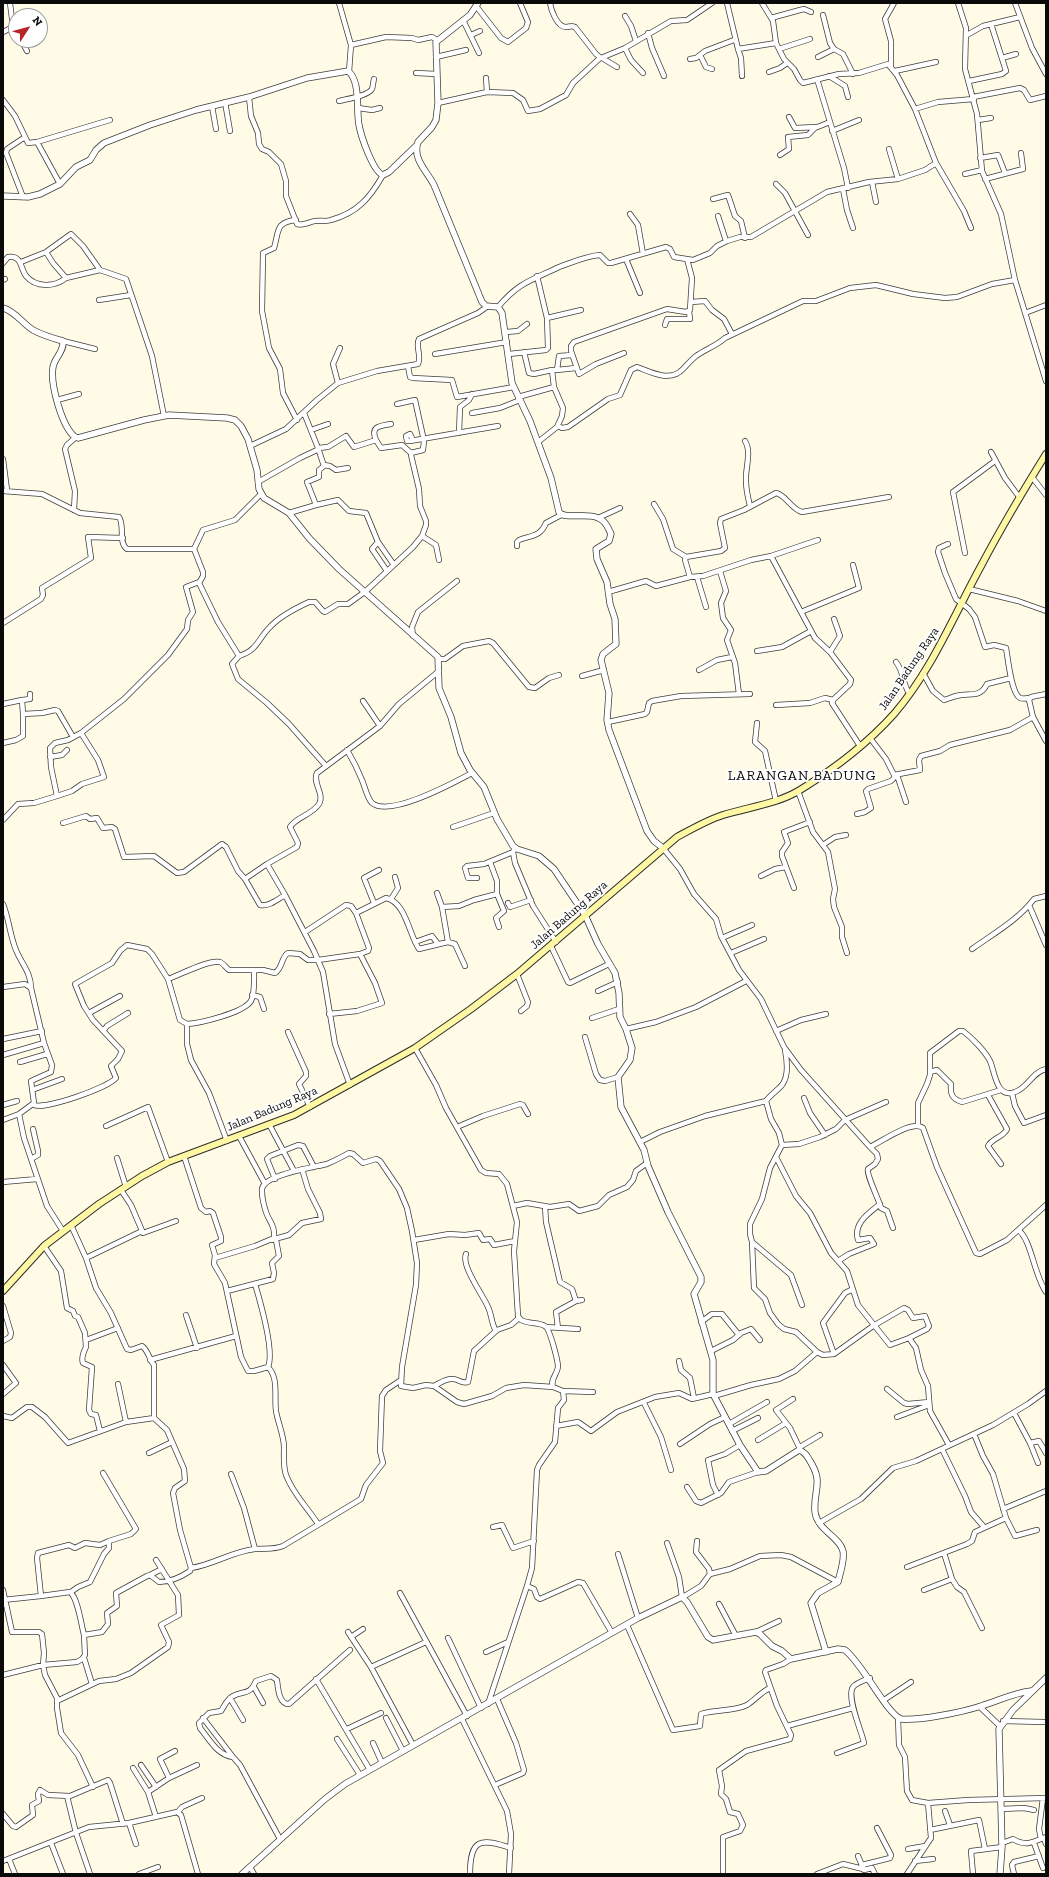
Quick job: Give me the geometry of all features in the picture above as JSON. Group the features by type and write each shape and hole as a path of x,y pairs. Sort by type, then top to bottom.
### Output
{"main road":[{"name":"Jalan Badung Raya","path":"3,1291 44,1246 123,1188 168,1162 227,1141 310,1107 415,1048 471,1009 517,974 663,848 689,830 710,820 734,812 776,801 798,791 837,765 870,738 894,713 923,674 946,636 969,589 1046,454"}],"street":[{"path":"339,3 351,45 349,72 352,75 358,96 359,125 364,142 376,169 379,174 383,175"},
{"path":"436,40 463,20 477,4 503,41 508,42 526,28 528,22 520,3"},
{"path":"550,3 555,16 561,24 565,27 571,25 575,27 601,58 618,67"},
{"path":"438,103 487,92 515,93 523,100 528,111 540,110 566,95 571,86 581,77 591,64 625,48 648,33 671,21 687,20 712,3"},
{"path":"727,3 734,40 741,58 742,76"},
{"path":"762,3 771,18 776,43 779,49 787,63 794,68 803,82 829,76 853,74 885,64 891,66 915,109 936,163 964,211 970,228"},
{"path":"891,66 891,41 885,19 894,3"},
{"path":"958,3 967,35 965,69 978,120 982,170 1001,214 1015,280 1046,381"},
{"path":"1015,3 1032,48 1046,74"},
{"path":"771,18 804,9 811,12"},
{"path":"823,15 828,39 834,49 843,54 853,74"},
{"path":"625,16 631,26 636,41"},
{"path":"967,35 983,26 1020,17"},
{"path":"463,20 479,53"},
{"path":"969,81 1006,72 991,24"},
{"path":"471,35 480,31"},
{"path":"648,33 652,48 664,76"},
{"path":"351,45 386,37 412,38 418,40 432,37 436,40"},
{"path":"779,49 810,39"},
{"path":"250,97 251,116 258,133 259,144 262,149 269,152 281,164 286,181 286,196 297,224 304,225 318,220 329,221 353,212 366,202 383,175 389,172 417,145 422,137 434,125 438,103 436,40"},
{"path":"690,59 696,58 705,51 734,40"},
{"path":"738,49 776,43"},
{"path":"625,48 631,60 642,73"},
{"path":"818,57 834,49"},
{"path":"436,57 466,50"},
{"path":"1002,58 1016,54"},
{"path":"700,55 706,67 712,69"},
{"path":"895,71 936,62"},
{"path":"769,72 780,68 787,63"},
{"path":"3,196 23,197 40,194 60,184 76,167 92,159 96,150 104,143 166,120 225,102 250,97 307,78 349,72"},
{"path":"416,73 436,74"},
{"path":"829,76 845,86 848,97"},
{"path":"486,78 487,92"},
{"path":"338,101 358,96 372,89 374,79"},
{"path":"817,80 830,122 845,188 847,210 853,228"},
{"path":"915,109 938,102 973,98 1020,88 1024,90 1030,100 1046,96"},
{"path":"3,100 15,116 29,144 110,120"},
{"path":"225,102 230,131"},
{"path":"212,106 216,129"},
{"path":"358,108 372,110 380,108"},
{"path":"789,117 795,128 817,127 830,122"},
{"path":"978,120 991,118"},
{"path":"832,131 859,120"},
{"path":"780,155 789,149 788,138 808,135 817,127"},
{"path":"23,197 6,153 7,149 25,136"},
{"path":"38,142 60,184"},
{"path":"417,145 420,163 434,185 482,302 488,306 498,307 519,287 537,276 583,258 600,255 609,264 666,247 670,249 674,257 696,259 710,254 717,246 726,241 740,237 751,237 827,192 872,182 898,179 925,170 936,163"},
{"path":"889,148 898,179"},
{"path":"985,179 1023,169 1021,153"},
{"path":"980,158 998,155 1004,173"},
{"path":"965,174 982,170"},
{"path":"872,182 876,202"},
{"path":"776,184 785,193 808,235"},
{"path":"713,199 728,195 735,216 740,221 745,238"},
{"path":"630,214 636,220 638,225 643,254"},
{"path":"718,216 726,241"},
{"path":"296,220 286,221 282,224 274,248 263,253 262,311 269,348 280,369 283,392 297,420"},
{"path":"21,262 46,252 71,234 83,246 100,270"},
{"path":"46,252 66,278"},
{"path":"3,263 6,258 11,256 18,259 21,262 27,276 38,284 57,284 66,278 100,270 126,279 152,356 164,416"},
{"path":"626,259 640,293"},
{"path":"665,325 667,319 690,319 689,311 691,309 692,278 687,259"},
{"path":"509,354 547,349 549,336 547,318 537,276"},
{"path":"558,426 562,428 568,427 608,399 620,395 631,370 637,367 657,375 673,375 683,369 691,359 717,345 725,338 799,302 816,301 850,288 865,285 876,285 913,294 945,298 957,297 992,284 1015,280"},
{"path":"99,300 131,294"},
{"path":"691,302 705,301 712,310 724,319 732,334"},
{"path":"1025,312 1046,305"},
{"path":"250,446 278,434 297,420 317,400 338,383 377,371 408,366 420,362 417,342 419,339 478,314 488,306"},
{"path":"498,307 502,313 506,332 514,387 530,421 552,480 555,500 561,515"},
{"path":"3,308 10,310 33,330 62,341 95,349"},
{"path":"624,353 596,364 579,374 576,372 575,360 572,355 571,346 574,342 667,309 689,311"},
{"path":"547,318 580,310"},
{"path":"506,332 518,331 527,324"},
{"path":"62,341 62,351 53,367 58,400 63,420 72,435 78,438 164,416 231,418 241,426 247,435 261,494 268,501 289,513 350,580 366,592 439,659 445,659 463,646 489,641 493,643 529,687 535,688 548,678 559,675"},
{"path":"435,354 507,342"},
{"path":"338,383 333,366 334,358 340,348"},
{"path":"524,352 529,373 534,374 576,368"},
{"path":"538,442 558,426 563,408 554,387 555,370 559,356 572,355"},
{"path":"408,366 411,378 450,379 453,383 457,397 514,387"},
{"path":"472,413 500,408 519,399 554,387"},
{"path":"58,400 79,394"},
{"path":"459,433 460,407 469,400 472,394"},
{"path":"397,404 415,400 424,446 423,450 411,453"},
{"path":"304,413 324,465"},
{"path":"311,430 328,424"},
{"path":"326,766 289,724 235,675 232,664 239,656 248,653 255,648 274,623 309,602 315,602 323,611 326,612 338,604 348,604 366,592 413,547 422,536 426,521 420,506 419,489 411,453 402,445 380,448 373,433 376,427 391,424"},
{"path":"413,440 498,426"},
{"path":"258,482 300,458 318,449 328,447 345,436 349,437 355,447 376,440"},
{"path":"74,510 76,491 65,449 67,444 76,437"},
{"path":"745,441 748,454 746,481 750,506"},
{"path":"991,452 1011,489 1020,498"},
{"path":"3,459 5,490 42,494 74,510 86,514 119,517 124,546 127,549 194,549"},
{"path":"965,553 953,492 995,461"},
{"path":"324,465 330,466 336,470 348,468"},
{"path":"316,505 307,482 319,477 320,470 324,465"},
{"path":"1032,477 1046,495"},
{"path":"654,504 663,519 673,549 686,557 723,550 726,546 720,521 724,517 778,493 795,509 802,512 889,497"},
{"path":"57,796 49,751 51,746 81,733 124,699 168,655 187,629 188,620 193,612 186,587 199,582 203,576 203,572 194,549 203,530 233,521 261,494"},
{"path":"289,513 338,500 349,511 366,513 378,542 394,565"},
{"path":"598,518 620,508"},
{"path":"517,546 517,542 519,540 540,532 544,529 546,523 561,515 566,517 588,515 598,518 606,524 611,534 609,541 596,549 596,554 607,582 610,604 615,619 617,641 614,647 603,654 601,660 609,692 609,730 647,831 654,841 663,848 680,869 694,894 716,919 722,938 746,981 761,999 784,1047 801,1070 877,1154 878,1159 875,1164 868,1169 867,1173 881,1208 889,1215 893,1228"},
{"path":"422,536 436,545 439,560"},
{"path":"3,623 41,599 43,595 42,588 91,558 88,537 123,538"},
{"path":"608,592 644,581 648,581 656,586 690,577 698,577 751,560 771,556 818,540"},
{"path":"378,542 372,549 387,571"},
{"path":"948,544 938,548 938,552 952,591 956,599 971,611 976,620 985,647 994,645 1006,648 1011,678 1017,696 1021,699 1046,694"},
{"path":"771,556 815,638 830,652 851,681 850,684 833,700 832,703 834,709 860,746"},
{"path":"686,557 685,560 690,577"},
{"path":"801,612 858,588 853,565"},
{"path":"720,571 726,593 721,603 723,618 731,630 727,640 735,662 739,694"},
{"path":"698,577 706,607"},
{"path":"414,636 412,626 418,612 457,581"},
{"path":"199,582 218,622 239,656"},
{"path":"969,589 1018,601 1046,611"},
{"path":"830,652 840,636 834,618"},
{"path":"757,651 782,647 811,631"},
{"path":"699,670 717,660 732,657"},
{"path":"439,659 440,693 451,717 463,758 472,773 484,787 494,813 514,849 515,864 534,908 553,944 568,982 570,983 609,964"},
{"path":"896,662 902,670 903,682 909,693"},
{"path":"582,676 604,670"},
{"path":"245,879 267,864 297,847 298,844 290,828 294,823 310,813 319,804 321,797 316,776 326,766 380,726 402,701 439,671"},
{"path":"923,674 933,691 944,700 957,695 980,693 984,690 987,684 1011,678"},
{"path":"3,704 30,699 30,694"},
{"path":"608,722 645,714 649,703 652,701 681,696 750,694"},
{"path":"776,705 810,703 825,698 833,700"},
{"path":"1030,698 1033,717 1046,741"},
{"path":"3,743 16,740 23,736 22,700"},
{"path":"363,701 380,726"},
{"path":"23,714 42,713 57,710 73,736"},
{"path":"857,814 865,812 871,808 866,791 891,781 895,775 920,770 919,760 921,756 940,751 950,745 1010,730 1033,717"},
{"path":"757,723 755,742 765,751 776,801"},
{"path":"3,820 18,804 34,803 57,796 72,791 82,784 104,777 98,760 81,733"},
{"path":"870,738 886,759 895,775 906,802"},
{"path":"50,757 62,755 67,750"},
{"path":"347,750 362,780 370,801 378,806 406,803 426,796 472,773"},
{"path":"798,791 816,836 828,852 835,889 833,899 834,907 842,927 842,937 847,953"},
{"path":"454,827 494,813"},
{"path":"63,823 86,816 90,819 96,818 104,828 112,827 115,829 124,857 154,856 177,873 184,872 222,844 226,847 238,871 245,879 258,904 261,906 272,903 285,895"},
{"path":"794,888 782,856 782,852 788,843 784,832 810,822"},
{"path":"823,845 835,837 846,835"},
{"path":"477,878 468,878 465,868 490,862 514,849 540,856 547,861 585,915 598,944 615,973 618,982 619,1009 632,1051 630,1060 618,1077 605,1081 600,1080 596,1074 585,1037"},
{"path":"490,862 497,881 497,894 504,911 496,918 499,927"},
{"path":"267,864 305,932 323,972 336,1049 350,1085"},
{"path":"761,876 775,869 786,867"},
{"path":"374,903 364,878 379,870"},
{"path":"391,899 398,888 396,877"},
{"path":"437,893 442,907 448,942"},
{"path":"442,907 459,906 497,894"},
{"path":"972,949 1002,928 1035,898 1046,896"},
{"path":"356,913 383,898 391,899 404,915 419,949 448,942 455,944 465,966"},
{"path":"508,903 510,907 531,900"},
{"path":"3,904 8,918 15,949 28,970 44,1043 53,1070 31,1081 34,1105"},
{"path":"168,979 203,965 218,961 229,970 277,972 281,968 284,956 288,952 300,954 308,960 318,960 360,954 368,951 356,913 351,906 346,905 305,932"},
{"path":"1029,905 1046,945"},
{"path":"722,938 752,925"},
{"path":"415,942 432,936 438,944"},
{"path":"731,953 764,939"},
{"path":"3,1120 19,1114 34,1105 42,1106 83,1094 114,1080 116,1076 111,1066 118,1059 122,1051 104,1030 93,1020 84,1006 75,986 76,983 86,979 112,963 120,951 127,945 147,949 152,954 168,979 180,1020 187,1024 225,1016 248,1004 252,995 254,970"},
{"path":"329,1014 357,1011 382,1003 375,983 360,954"},
{"path":"517,974 528,1002 527,1006 521,1012"},
{"path":"626,1029 656,1022 696,1007 746,981"},
{"path":"598,991 618,982"},
{"path":"3,987 26,984 31,988"},
{"path":"252,995 260,997 264,1009"},
{"path":"89,1013 120,996"},
{"path":"592,1018 619,1009"},
{"path":"104,1030 107,1026 128,1013"},
{"path":"776,1031 801,1020 826,1014"},
{"path":"187,1024 187,1044 191,1060 209,1094 227,1141"},
{"path":"3,1039 42,1031"},
{"path":"918,1125 918,1103 928,1084 930,1072 930,1053 955,1034 963,1031 990,1061 1001,1090 1005,1093 1012,1093 1024,1088 1037,1073 1046,1069"},
{"path":"288,1032 306,1072 306,1076 299,1084 310,1107"},
{"path":"3,1055 44,1043"},
{"path":"640,1142 660,1132 705,1116 766,1102 782,1085 785,1079 787,1064 784,1047"},
{"path":"415,1048 436,1085 446,1108 481,1170 486,1173 499,1174 507,1184 517,1222 514,1251 519,1318"},
{"path":"20,1062 47,1054"},
{"path":"930,1072 937,1070 948,1079 951,1084 950,1094 958,1101 962,1102 1001,1090"},
{"path":"618,1077 621,1107 640,1142 647,1163 682,1241 701,1277 701,1282 694,1290 694,1294 701,1322 711,1351 713,1367 713,1395 740,1445 758,1472"},
{"path":"32,1090 62,1079"},
{"path":"1012,1093 1015,1106 1024,1123 1046,1115"},
{"path":"988,1095 1007,1129 1005,1134 990,1143 988,1146 1001,1164"},
{"path":"804,1098 810,1113 825,1135"},
{"path":"3,1106 17,1101"},
{"path":"766,1102 771,1118 779,1133 782,1145 770,1168 762,1199 750,1224 754,1288 766,1299 770,1313 778,1324 784,1329 796,1332 823,1355 834,1354 873,1326 906,1308 912,1318 925,1316 929,1326 926,1329 909,1338 890,1345 873,1326 858,1305 847,1271 831,1254 810,1213 796,1196 776,1157"},
{"path":"782,1145 799,1144 825,1135 836,1129 845,1120 886,1102"},
{"path":"458,1127 483,1116 520,1104 523,1105 528,1114"},
{"path":"106,1126 148,1107 168,1162"},
{"path":"19,1114 37,1179 47,1206 63,1231"},
{"path":"269,1124 294,1171"},
{"path":"870,1147 888,1136 918,1125"},
{"path":"918,1125 925,1130 937,1167 974,1252 977,1254 980,1254 1007,1240 1046,1205"},
{"path":"31,1159 38,1155 33,1129"},
{"path":"239,1136 265,1184"},
{"path":"275,1179 267,1159 270,1156 298,1145 303,1146 314,1166"},
{"path":"226,1291 256,1284 273,1279 274,1277 272,1263 279,1256 273,1240 274,1236 272,1223 266,1214 262,1187 265,1184 294,1171 328,1163 352,1153 363,1163 374,1158 380,1161 403,1198 414,1240 417,1273 402,1367 402,1387 434,1386 450,1379 465,1383 468,1382 474,1351 500,1328 511,1325 519,1318"},
{"path":"184,1156 201,1208 206,1212 210,1211 213,1213 221,1237 220,1241 212,1245 215,1258 214,1264 225,1283 241,1357 248,1371 254,1371 268,1366"},
{"path":"117,1158 123,1188 142,1231"},
{"path":"513,1206 527,1203 545,1206 571,1204 579,1211 598,1206 609,1195 627,1187 633,1180 636,1171 647,1163"},
{"path":"215,1258 289,1235 302,1223 321,1219 320,1213 308,1189 302,1169"},
{"path":"3,1182 37,1179"},
{"path":"838,1261 849,1254 874,1244 870,1238 858,1240 857,1229 866,1214 880,1204"},
{"path":"545,1206 546,1222 560,1282 572,1289 576,1301"},
{"path":"86,1258 142,1231 144,1233 176,1221"},
{"path":"71,1225 86,1258 96,1288 108,1307 128,1350 142,1346 154,1367 154,1418"},
{"path":"1018,1230 1026,1239 1035,1271 1046,1292"},
{"path":"414,1240 449,1234 465,1235 479,1233 483,1240 490,1239 494,1245 515,1241"},
{"path":"752,1242 791,1275 802,1305"},
{"path":"44,1246 61,1271 67,1308 73,1311 75,1316 78,1317 85,1333 86,1347 82,1361 83,1364 92,1367 89,1410 91,1414 96,1415 100,1431"},
{"path":"466,1254 465,1264 489,1309 491,1322 496,1331"},
{"path":"256,1284 267,1330 270,1359 268,1366 271,1370 275,1383 275,1404 284,1447 286,1475 294,1492 307,1507 318,1524"},
{"path":"834,1354 823,1323 845,1293 853,1289"},
{"path":"558,1328 556,1312 576,1301 582,1300"},
{"path":"3,1306 12,1333 10,1337 3,1340"},
{"path":"701,1322 712,1314 722,1314 739,1335"},
{"path":"186,1315 197,1348"},
{"path":"519,1318 525,1322 546,1327 578,1329"},
{"path":"546,1327 557,1360 557,1370 552,1380 553,1388"},
{"path":"86,1340 118,1328"},
{"path":"711,1351 751,1329 760,1340"},
{"path":"150,1360 236,1336"},
{"path":"909,1338 916,1348 921,1370 928,1386 929,1403 949,1445"},
{"path":"556,1426 578,1422 591,1431 617,1412 644,1403 658,1396 679,1394 688,1398 694,1398 713,1395 779,1379 794,1371 818,1352"},
{"path":"678,1361 681,1370 690,1378 694,1398"},
{"path":"3,1365 16,1383 3,1394"},
{"path":"191,1568 230,1555 255,1549 269,1550 283,1546 361,1499 366,1485 383,1463 380,1451 382,1396 386,1390 401,1380"},
{"path":"118,1384 126,1422"},
{"path":"434,1386 457,1402 464,1404 492,1396 510,1387 537,1385 563,1391 593,1392"},
{"path":"887,1388 904,1403 929,1403"},
{"path":"488,1704 532,1568 537,1470 539,1464 555,1442 558,1408 564,1399 563,1391"},
{"path":"819,1523 861,1499 893,1468 916,1461 974,1434 1014,1412 1046,1391"},
{"path":"792,1399 776,1409 811,1463 817,1476 818,1487 815,1511 819,1523 841,1546 844,1553 838,1582"},
{"path":"729,1424 767,1402"},
{"path":"644,1403 661,1437 672,1470"},
{"path":"897,1416 929,1403"},
{"path":"3,1416 12,1418 27,1408 32,1407 45,1417 68,1443 126,1422 154,1418 168,1430 185,1476 185,1481 175,1488 174,1492 180,1530 191,1568 190,1572 187,1574 169,1581 159,1582 150,1575"},
{"path":"1014,1412 1030,1443 1038,1463"},
{"path":"680,1444 710,1424 725,1417"},
{"path":"732,1431 758,1418"},
{"path":"758,1440 786,1423"},
{"path":"974,1434 983,1456 993,1474 1006,1518 1016,1536 1037,1530"},
{"path":"687,1486 698,1503 701,1503 718,1495 728,1482 758,1472 766,1471 820,1435"},
{"path":"1030,1443 1039,1441 1046,1453"},
{"path":"149,1453 172,1442"},
{"path":"718,1495 712,1480 708,1460 724,1454 740,1445"},
{"path":"942,1449 966,1496 971,1512 984,1527"},
{"path":"41,1596 36,1558 38,1553 69,1544 75,1548 85,1543 100,1545 131,1534 136,1529 103,1473"},
{"path":"231,1474 244,1508 255,1549"},
{"path":"1003,1509 1046,1491"},
{"path":"906,1568 972,1541 975,1532 1006,1518"},
{"path":"493,1527 499,1524 502,1525 513,1548 534,1541"},
{"path":"5,1599 41,1596 67,1591 71,1592 91,1580 104,1554 110,1548 109,1541"},
{"path":"697,1541 696,1552 711,1574"},
{"path":"667,1543 679,1578 684,1599 710,1639 716,1641 756,1632 779,1621"},
{"path":"944,1553 952,1579 957,1587 964,1592 982,1628"},
{"path":"618,1554 638,1618"},
{"path":"242,1874 325,1799 360,1775 413,1745 463,1722 467,1716 638,1618 684,1599 701,1586 711,1574 736,1567 760,1556 781,1555 791,1557 838,1582"},
{"path":"57,1701 100,1681 116,1680 130,1673 168,1647 168,1642 161,1625 180,1613 178,1595 156,1560"},
{"path":"84,1634 102,1632 108,1624 107,1614 117,1606 116,1593 162,1569"},
{"path":"924,1590 952,1579"},
{"path":"527,1586 534,1589 537,1597 540,1599 578,1582 583,1583 612,1633"},
{"path":"826,1652 811,1603 818,1593 838,1582"},
{"path":"3,1590 13,1632 39,1632 42,1634 44,1653 42,1665 57,1701 56,1708 61,1732 78,1755 93,1787"},
{"path":"71,1592 78,1609 84,1634 84,1658 92,1684"},
{"path":"400,1593 467,1716"},
{"path":"718,1604 736,1636"},
{"path":"627,1625 673,1730 700,1726 701,1714 713,1711 726,1711 747,1705 770,1688"},
{"path":"352,1637 363,1629"},
{"path":"348,1632 371,1667 413,1745"},
{"path":"756,1632 772,1646 782,1651 791,1659"},
{"path":"448,1638 481,1708"},
{"path":"371,1667 426,1642"},
{"path":"486,1652 508,1642"},
{"path":"723,1874 723,1837 740,1831 743,1825 738,1814 730,1812 727,1802 721,1794 722,1786 719,1770 746,1751 790,1739 787,1726 770,1688 766,1670 783,1664 791,1659 841,1649 845,1650 870,1678 898,1718 899,1745 905,1759 908,1795 914,1801 928,1803 968,1800 1044,1798 1039,1829 1046,1844"},
{"path":"233,1757 223,1755 218,1751 199,1725 203,1718 212,1712 221,1710 230,1698 236,1695 244,1694 254,1687 256,1681 270,1676 277,1680 279,1694 288,1705 350,1650"},
{"path":"3,1675 42,1665 77,1662 84,1658"},
{"path":"837,1754 864,1743 854,1708 852,1688 870,1678"},
{"path":"1000,1874 1002,1845 1000,1800 1002,1724 1031,1691 1046,1678"},
{"path":"316,1679 370,1770"},
{"path":"884,1700 911,1682"},
{"path":"254,1687 264,1703"},
{"path":"898,1718 904,1719 938,1715 980,1706 1014,1694 1031,1691"},
{"path":"230,1698 243,1720"},
{"path":"495,1785 523,1773 524,1770 516,1742 497,1699"},
{"path":"980,1706 1002,1724 1044,1722"},
{"path":"787,1726 854,1708"},
{"path":"347,1729 381,1713"},
{"path":"203,1718 240,1765 280,1839"},
{"path":"386,1718 403,1751"},
{"path":"463,1722 507,1811 510,1825 511,1848 509,1874"},
{"path":"337,1739 360,1775"},
{"path":"373,1743 382,1763"},
{"path":"169,1778 160,1760 175,1751"},
{"path":"141,1765 156,1787"},
{"path":"148,1792 169,1778 197,1765"},
{"path":"133,1768 148,1792 156,1817"},
{"path":"3,1814 13,1826 16,1827 33,1815 32,1805 39,1801 38,1791 42,1790 48,1795 61,1794 67,1796 109,1781 123,1824"},
{"path":"67,1796 76,1833 90,1874"},
{"path":"3,1861 89,1827 129,1823 178,1812 182,1807 202,1798"},
{"path":"907,1874 931,1838 928,1803"},
{"path":"1001,1809 1024,1808 1034,1810"},
{"path":"945,1811 950,1825"},
{"path":"178,1812 181,1815 198,1874"},
{"path":"930,1830 979,1820 985,1849"},
{"path":"129,1823 136,1844"},
{"path":"863,1867 890,1858 891,1856 877,1828"},
{"path":"973,1874 971,1852 973,1850 1002,1845 1013,1839 1018,1843 1034,1843 1044,1838"},
{"path":"470,1874 471,1856 476,1846 481,1842 489,1841 511,1848"},
{"path":"51,1843 63,1874"},
{"path":"1034,1843 1044,1868"},
{"path":"908,1849 925,1846"},
{"path":"858,1856 863,1867"},
{"path":"1014,1874 1013,1862 1039,1856"},
{"path":"9,1859 15,1874"},
{"path":"915,1861 933,1859"},
{"path":"817,1874 843,1864 863,1867 866,1870 872,1868 875,1874"},
{"path":"139,1874 158,1867"},
{"path":"250,1867 254,1874"}],"district":[{"name":"LARANGAN BADUNG","path":"802,776"}]}
